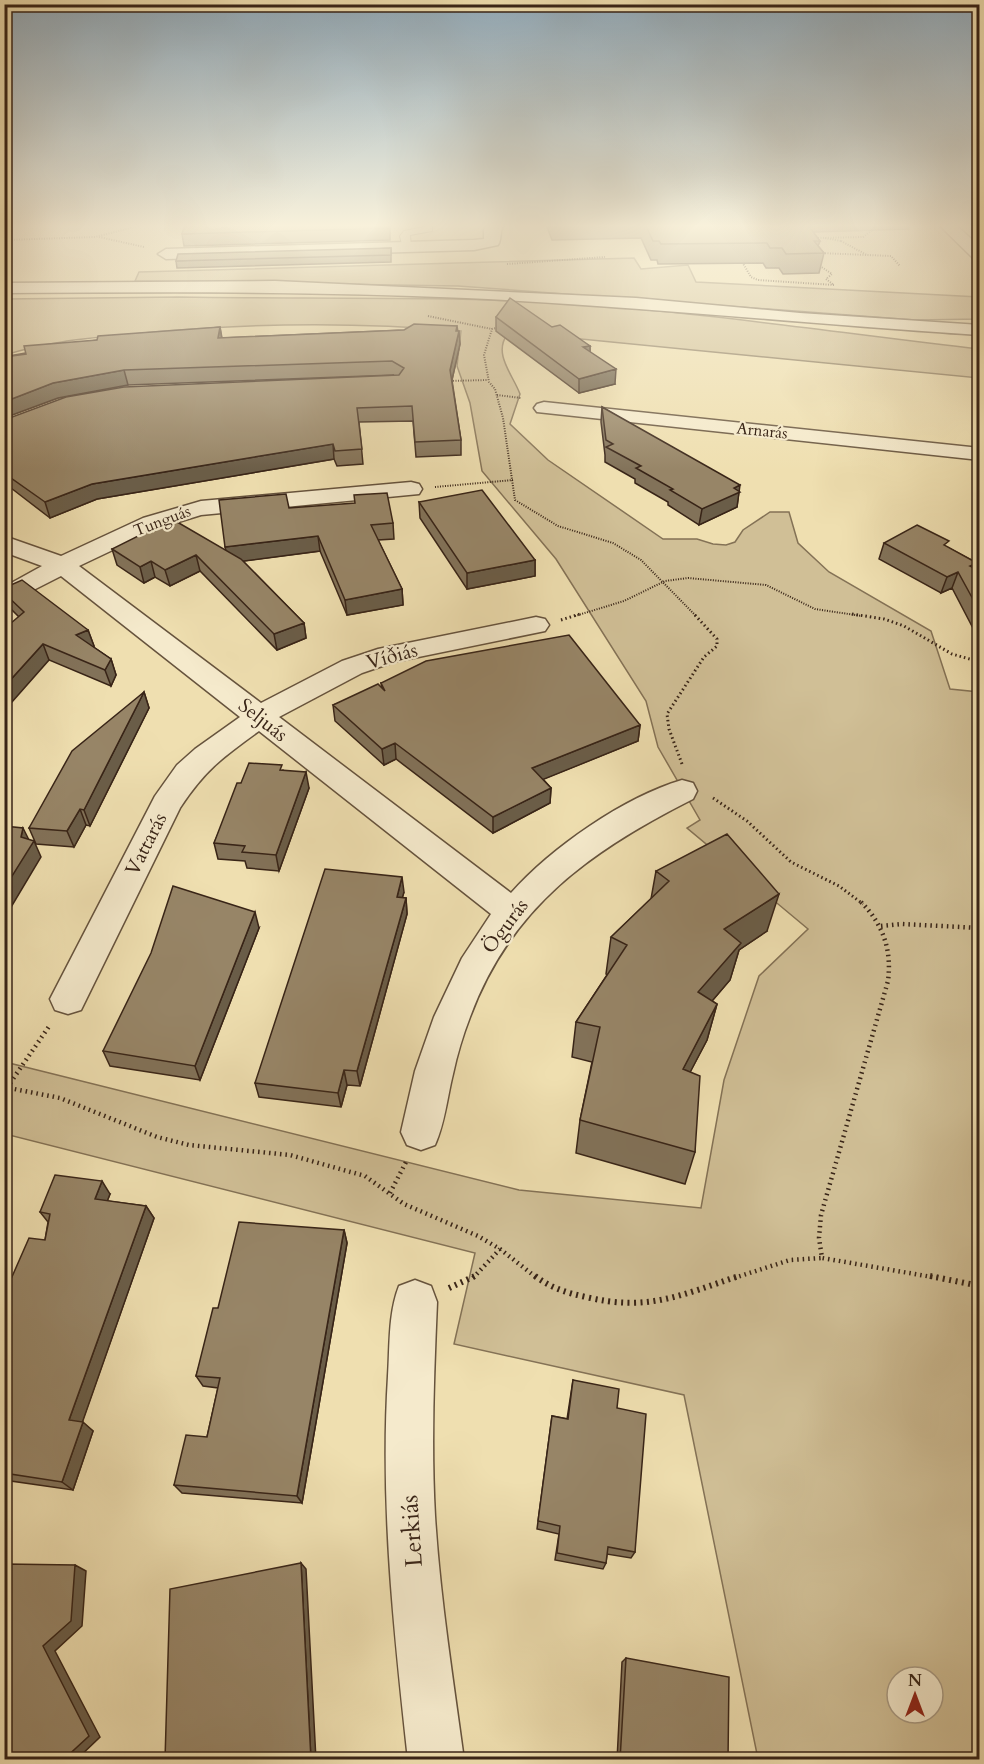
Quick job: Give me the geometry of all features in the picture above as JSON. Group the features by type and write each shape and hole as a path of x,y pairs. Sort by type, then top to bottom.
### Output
{"street":[{"path":"672,306 977,334"},
{"path":"800,318 825,323 922,333 977,334"},
{"name":"Arnarás","path":"544,408 980,454"},
{"name":"Tunguás","path":"4,598 156,520 178,512 201,507 411,489"},
{"name":"Seljuás","path":"4,543 64,566 512,912"},
{"name":"Víðiás","path":"259,717 352,667 388,655 536,626"},
{"name":"Vattarás","path":"68,999 176,788 205,756 259,717"},
{"name":"Ögurás","path":"422,1132 431,1079 445,1031 464,987 486,947 512,912 542,880 590,840 690,784"},
{"name":"Lerkiás","path":"415,1302 408,1431 410,1507 412,1548 436,1760"}],"path":[{"path":"505,326 492,329 484,365 488,380 497,394 503,418 504,441 515,500 565,528 620,547 641,560 665,581 714,633 718,641 717,646 704,657 667,714 669,729 690,784 727,810 744,818 772,846 798,867 841,887 881,926 891,968 821,1215 819,1238 822,1258"},
{"path":"441,381 488,380"},
{"path":"411,489 513,480"},
{"path":"536,626 591,613 624,601 665,581 707,578 766,585 815,609 884,619 904,626 952,654 980,662"},
{"path":"881,926 902,924 980,928"},
{"path":"68,999 5,1088 60,1098 157,1137 189,1145 290,1155 334,1165 365,1176 404,1204 478,1236 500,1249 544,1283 560,1291 609,1303 633,1305 661,1301 790,1260 822,1258 846,1260 980,1286"},
{"path":"415,1302 472,1279 500,1249"}],"shaded area":[{"path":"4,306 604,306 718,317 979,349 979,378 520,333 507,335 502,350 506,365 520,394 510,424 548,460 663,539 697,539 726,545 735,542 743,530 770,512 789,512 798,543 829,572 931,631 950,689 979,692 979,1759 758,1759 684,1395 454,1344 475,1253 5,1134 5,1062 519,1190 701,1208 724,1080 759,976 808,929 687,828 700,820 658,747 646,701 556,559 482,471 470,403 457,366 461,331 342,325 223,327 73,340 5,355"},
{"path":"731,306 979,306 980,319 915,320"}],"building":[{"path":"504,306 522,306 552,327 560,325 590,346 583,347 616,369 579,379 496,317"},
{"path":"414,324 457,326 456,331 459,331 450,370 461,440 415,442 412,406 357,408 362,449 335,451 333,444 92,484 45,502 4,473 4,420 66,397 124,387 399,375 404,368 392,361 124,370 53,383 4,402 4,357 26,354 24,346 97,340 98,336 220,327 218,338 404,330"},
{"path":"602,407 740,485 734,488 740,492 702,509 670,490 673,489 636,468 641,466 606,447 613,444 606,440"},
{"path":"482,490 535,560 467,573 419,502"},
{"path":"387,493 393,523 371,525 402,589 345,600 318,536 225,547 219,500 286,494 289,508 355,503 354,495"},
{"path":"172,519 241,559 304,623 274,634 196,555 165,570 151,561 140,567 112,549"},
{"path":"917,525 949,541 944,545 977,563 970,566 980,571 980,612 958,572 947,577 884,543"},
{"path":"22,580 88,630 76,635 111,659 105,670 43,644 4,687 4,629 24,612 4,593 4,588"},
{"path":"569,635 640,725 532,768 551,788 493,817 395,743 382,749 333,705 378,684 385,691 381,683 426,661"},
{"path":"144,692 84,810 80,809 67,831 29,828 72,751"},
{"path":"249,763 282,765 280,770 306,772 276,855 242,852 245,846 214,843 237,783 241,783"},
{"path":"4,826 23,828 21,837 34,841 4,889"},
{"path":"727,834 779,894 724,929 741,943 698,992 717,1004 683,1069 700,1076 695,1152 580,1120 600,1027 576,1022 627,945 611,937 669,881 656,871"},
{"path":"325,869 402,877 397,897 406,898 357,1071 344,1070 338,1093 255,1083"},
{"path":"173,886 255,912 195,1066 103,1051 151,953"},
{"path":"55,1175 102,1181 95,1199 146,1206 69,1420 83,1422 62,1482 4,1473 4,1295 29,1238 45,1240 50,1214 40,1212"},
{"path":"239,1222 344,1230 297,1496 174,1485 186,1435 207,1437 220,1378 196,1376 213,1308 218,1308"},
{"path":"573,1380 619,1389 617,1408 646,1414 635,1552 608,1547 606,1563 557,1553 560,1526 538,1521 552,1416 568,1419"},
{"path":"301,1563 311,1760 165,1760 170,1589"},
{"path":"4,1564 75,1565 71,1621 43,1646 89,1736 63,1760 4,1760"},
{"path":"626,1658 729,1677 728,1760 620,1760"}]}
